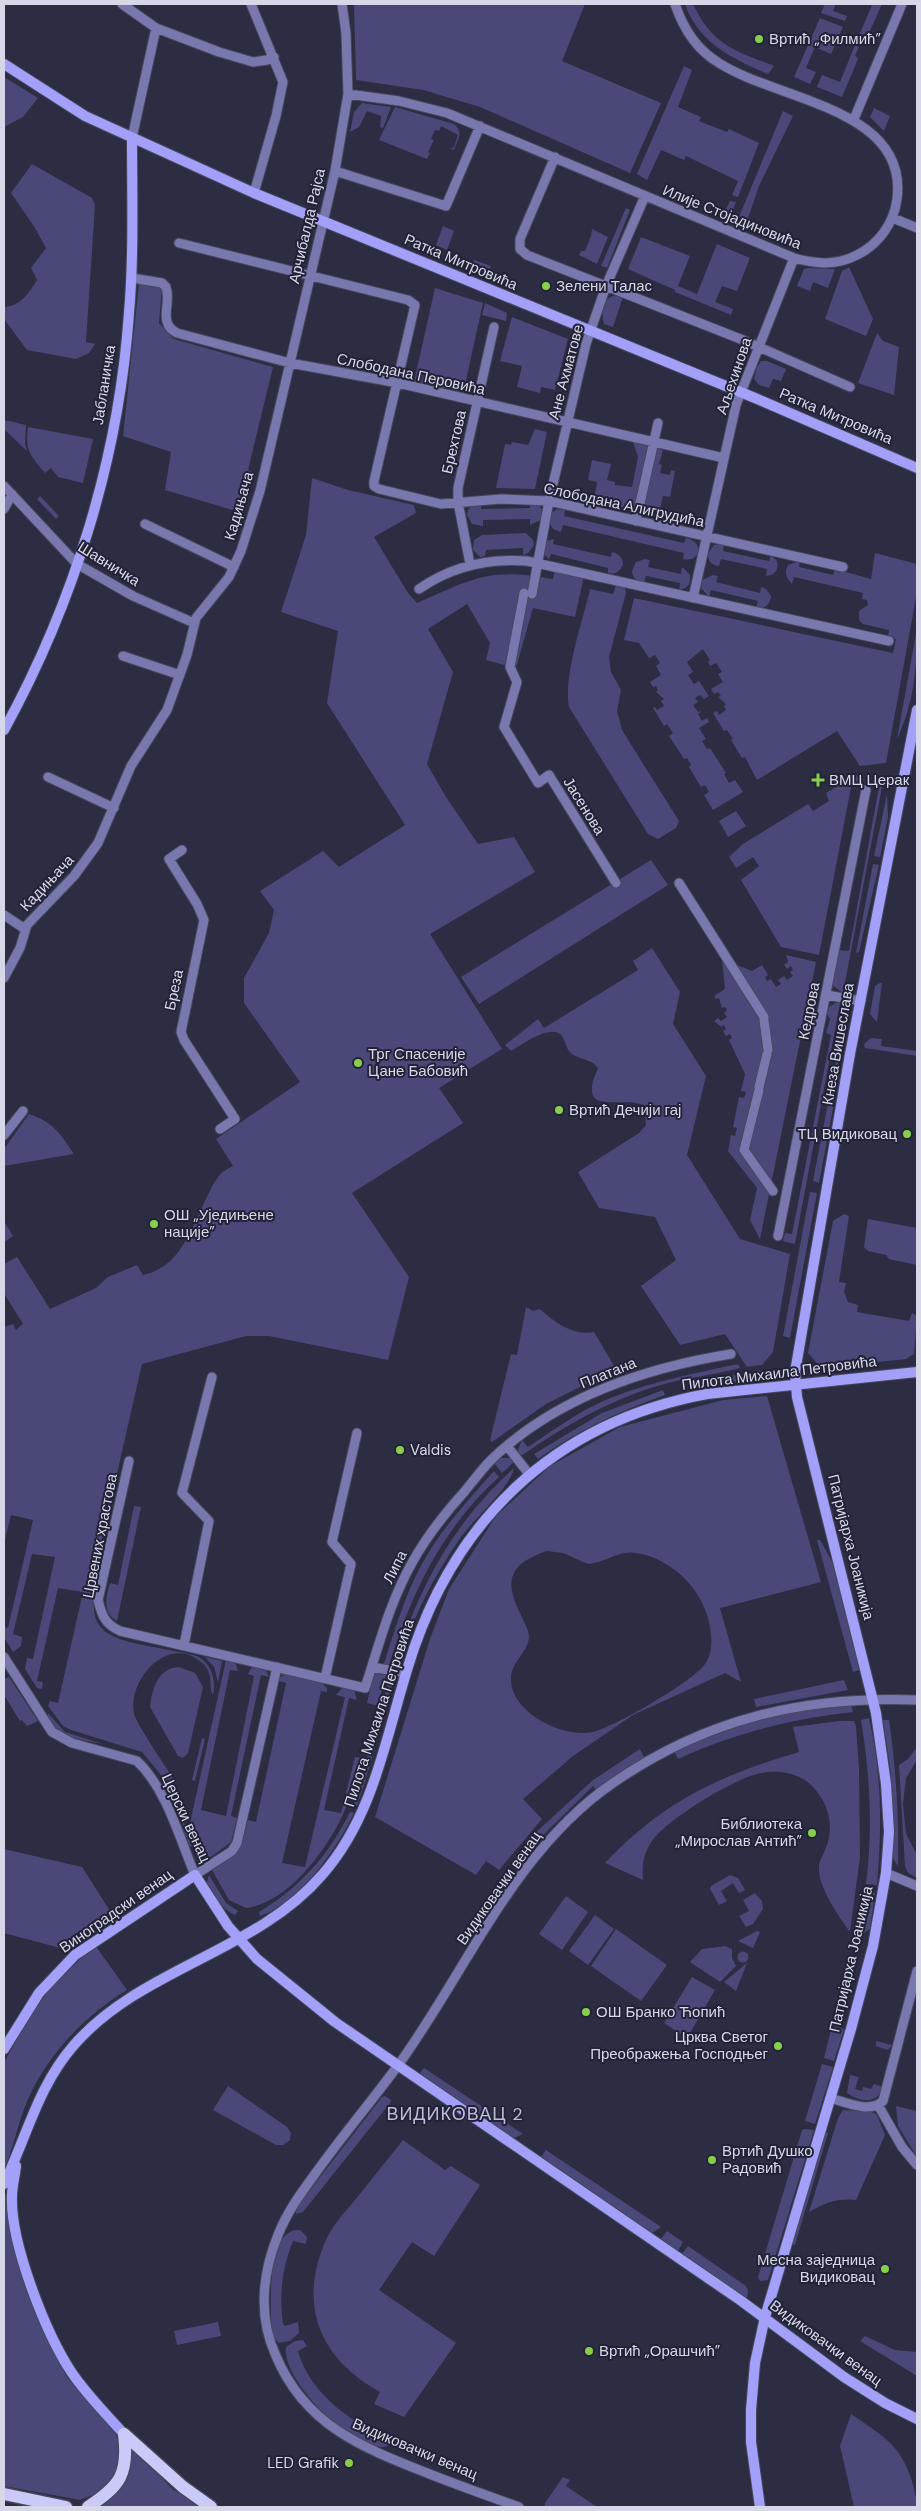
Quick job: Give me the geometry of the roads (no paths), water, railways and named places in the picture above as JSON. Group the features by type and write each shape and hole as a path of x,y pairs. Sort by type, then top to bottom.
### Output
{"main road":[{"name":"Ратка Митровића","path":"4,64 85,116 254,193 740,392 917,468"},
{"name":"Јабланичка","path":"4,730 31,676 77,564 93,514 115,418 126,349 132,278 132,138"},
{"name":"Кнеза Вишеслава","path":"795,1384 800,1333 917,710"},
{"name":"Пилота Михаила Петровића","path":"4,2184 18,2155 40,2094 62,2059 86,2032 127,2000 269,1920 307,1891 340,1854 353,1833 375,1781 416,1638 438,1589 476,1532 512,1490 529,1474 579,1439 632,1413 707,1394 917,1372"},
{"name":"Патријарха Јоаникија","path":"760,2507 751,2442 750,2410 755,2363 765,2317 873,1946 886,1873 889,1832 886,1784 873,1698 795,1384"},
{"name":"Церски венац","path":"195,1874 238,1939"},
{"name":"Виноградски венац","path":"4,2049 39,1993 75,1956 195,1874"},
{"name":"Видиковачки венац","path":"238,1939 257,1959 300,1995 397,2067 765,2317 852,2382 917,2419"},
{"name":"Пилота Михаила Петровића","path":"18,2155 12,2195 15,2228 43,2318 61,2357 73,2375 124,2434"},
{"path":"88,2507 109,2493 122,2476 126,2458 124,2434"},
{"path":"124,2434 183,2488 211,2507"},
{"path":"4,2494 24,2502 66,2507"}],"street":[{"path":"122,4 156,28 239,58 260,62 274,57"},
{"path":"251,4 283,82 254,193"},
{"name":"Арчибалда Рајса","path":"268,452 335,171 348,94 346,33 342,4"},
{"name":"Илије Стојадиновића","path":"348,94 422,106 480,126 794,258 826,263 852,258 879,239 893,218 898,184 892,160 877,137 854,120 751,80 718,63 692,39 674,4"},
{"path":"854,120 902,4"},
{"name":"Јабланичка","path":"132,138 156,28"},
{"path":"335,171 446,206 480,126"},
{"path":"555,157 520,239 520,249 527,254 758,347 850,387"},
{"name":"Ане Ахматове","path":"537,562 567,422 590,331 606,286 645,196"},
{"path":"893,218 917,228"},
{"path":"179,243 408,300 415,305 398,383"},
{"name":"Аљехинова","path":"693,598 740,392 794,258"},
{"name":"Слободана Перовића","path":"132,278 162,284 166,287 168,292 166,321 173,330 290,363 398,383 724,458"},
{"name":"Брехтова","path":"470,564 458,502 458,488 494,327"},
{"name":"Слободана Алигрудића","path":"398,383 374,481 374,486 378,489 432,503 522,499 549,502 842,568"},
{"path":"636,521 658,423"},
{"name":"Кадињача","path":"4,978 20,948 25,929 32,917 87,860 106,828 131,766 167,710 180,675 194,623 234,567 250,524 268,452"},
{"name":"Шавничка","path":"4,486 77,564 134,596 194,623"},
{"path":"4,509 12,494"},
{"name":"Кадињача","path":"145,524 234,567"},
{"path":"419,589 437,578 470,564 503,560 537,562 889,641"},
{"name":"Јасенова","path":"537,562 510,667 517,682 504,727 538,783 549,775 616,883"},
{"path":"123,656 180,675"},
{"path":"48,777 114,808"},
{"name":"Кедрова","path":"778,1236 866,790"},
{"name":"Бреза","path":"182,850 169,859 198,904 204,920 180,1032 236,1119 220,1129"},
{"path":"680,883 764,1018 768,1052 744,1150 772,1191"},
{"path":"4,915 25,929"},
{"path":"826,995 861,1001"},
{"path":"4,1135 23,1111"},
{"name":"Платана","path":"507,1446 568,1405 610,1385 679,1363 731,1354"},
{"path":"184,1645 209,1521 182,1493 212,1377"},
{"path":"325,1678 350,1564 332,1542 356,1433"},
{"path":"507,1446 529,1474"},
{"name":"Липа","path":"234,1656 365,1688 392,1603 413,1561 453,1505 490,1460 507,1446"},
{"name":"Црвених храстова","path":"129,1461 98,1600 101,1611 110,1626 234,1656"},
{"name":"Церски венац","path":"4,1658 52,1732 72,1743 137,1761 144,1768 161,1795 195,1874"},
{"path":"372,1666 406,1674"},
{"path":"195,1874 232,1851 237,1843 277,1668"},
{"name":"Видиковачки венац","path":"519,2507 388,2458 342,2435 317,2416 302,2399 285,2375 271,2344 266,2326 264,2286 269,2258 285,2218 334,2148 397,2067 450,1988 499,1909 540,1850 575,1813 611,1784 667,1749 753,1716 799,1705 873,1698 917,1700"},
{"path":"886,1873 917,1886"},
{"path":"917,1971 881,2102 902,2147 917,2165"},
{"path":"830,2098 864,2107 881,2102"}],"place":[{"name":"Вртић „Филмић”","path":"759,39"},
{"name":"Зелени Талас","path":"546,286"},
{"name":"ВМЦ Церак","path":"818,780"},
{"name":"Трг Спасеније Цане Бабовић","path":"358,1063"},
{"name":"Вртић Дечији гај","path":"559,1110"},
{"name":"ТЦ Видиковац","path":"907,1134"},
{"name":"ОШ „Уједињене нације”","path":"154,1224"},
{"name":"Valdis","path":"400,1450"},
{"name":"Библиотека „Мирослав Антић”","path":"812,1833"},
{"name":"ОШ Бранко Ћопић","path":"586,2012"},
{"name":"Црква Светог Преображења Господњег","path":"778,2046"},
{"name":"Вртић Душко Радовић","path":"712,2160"},
{"name":"Месна заједница Видиковац","path":"885,2269"},
{"name":"Вртић „Орашчић”","path":"589,2351"},
{"name":"LED Grafik","path":"349,2463"}],"district":[{"name":"ВИДИКОВАЦ 2","path":"455,2114"}]}
